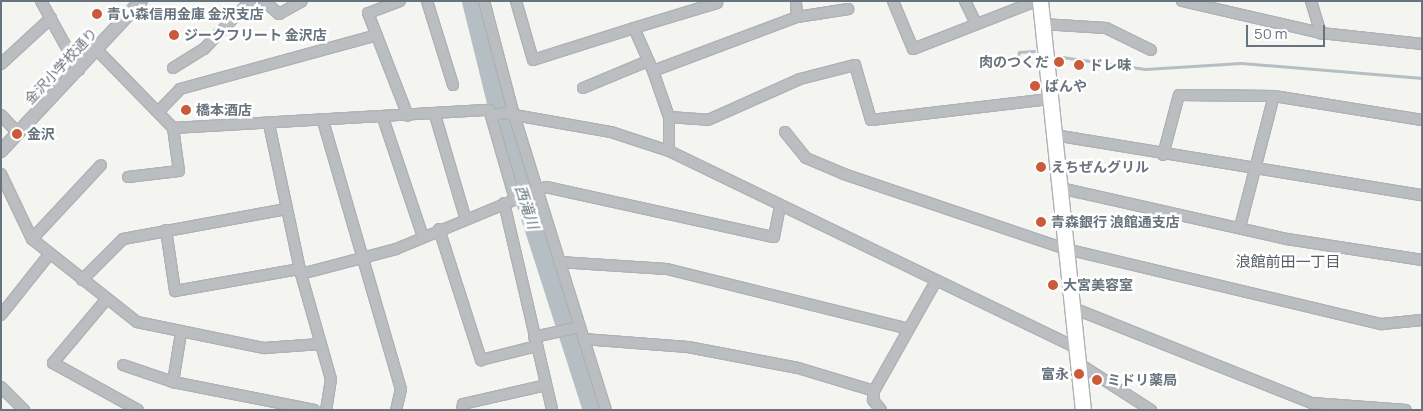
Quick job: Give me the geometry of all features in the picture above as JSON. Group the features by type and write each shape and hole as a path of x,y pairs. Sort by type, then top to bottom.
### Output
{"main road":[{"path":"1040,1 1083,410"}],"street":[{"path":"41,1 79,70"},
{"name":"金沢小学校通り","path":"1,151 79,70 141,1"},
{"path":"173,68 204,49 250,1"},
{"path":"264,1 279,14 302,1"},
{"path":"400,1 368,13 408,116"},
{"path":"427,1 453,85"},
{"path":"484,1 514,115 525,195"},
{"path":"516,1 533,60 717,3"},
{"path":"796,1 796,17"},
{"path":"893,1 913,49 1036,1"},
{"path":"965,1 976,24"},
{"path":"1182,1 1321,33 1422,44"},
{"path":"1311,1 1321,33"},
{"path":"584,88 796,17 848,9"},
{"path":"1,64 51,18"},
{"path":"1042,24 1106,28 1151,50"},
{"path":"634,28 669,117 669,151"},
{"path":"158,112 180,89 377,35"},
{"path":"97,50 173,128 179,171 128,177"},
{"path":"669,117 708,120 800,79 855,66 871,120 1050,99"},
{"path":"1163,155 1179,95 1274,96 1422,120"},
{"path":"1240,228 1274,96"},
{"path":"173,128 383,118 489,110 496,115 525,195 559,262 572,329 583,340 606,410"},
{"path":"1,114 18,133"},
{"path":"435,115 465,217"},
{"path":"496,115 514,115 611,132 669,151 936,281 1078,355 1151,410"},
{"path":"383,118 423,237"},
{"path":"323,121 401,389 396,410"},
{"path":"270,124 300,272 331,378 326,410"},
{"path":"784,132 806,158 844,174 1066,249 1382,324 1422,320"},
{"path":"1054,135 1163,155 1422,195"},
{"path":"32,240 101,165"},
{"path":"1,174 32,240 48,256 137,322 181,333 264,348 321,344"},
{"path":"166,230 175,291 300,272 362,258 423,237 465,217 546,187 774,237 780,206"},
{"path":"1060,188 1240,228 1422,260"},
{"path":"504,203 552,410"},
{"path":"82,280 123,239 286,208"},
{"path":"439,229 480,360 572,329"},
{"path":"1,315 48,256"},
{"path":"559,262 667,269 909,329"},
{"path":"881,410 873,400 874,391 936,281"},
{"path":"105,300 53,363 138,410"},
{"path":"1073,308 1312,402 1406,410"},
{"path":"173,382 181,333"},
{"path":"583,340 688,347 798,368 874,391"},
{"path":"123,365 173,382 314,410"},
{"path":"462,410 463,404 546,385"},
{"path":"1,387 24,410"}],"waterway":[{"name":"西滝川","path":"471,1 506,142 592,410"},
{"path":"1016,66 1019,52 1034,51"},
{"path":"1062,57 1145,69 1241,63 1422,78"}],"place":[{"name":"青い森信用金庫 金沢支店","path":"97,14"},
{"name":"ジークフリート 金沢店","path":"174,35"},
{"name":"肉のつくだ","path":"1059,62"},
{"name":"ドレ味","path":"1079,65"},
{"name":"ばんや","path":"1035,86"},
{"name":"橋本酒店","path":"186,110"},
{"name":"金沢","path":"17,134"},
{"name":"えちぜんグリル","path":"1041,167"},
{"name":"青森銀行 浪館通支店","path":"1041,222"},
{"name":"大宮美容室","path":"1053,285"},
{"name":"富永","path":"1079,374"},
{"name":"ミドリ薬局","path":"1097,380"}],"district":[{"name":"浪館前田一丁目","path":"1288,262"}]}
